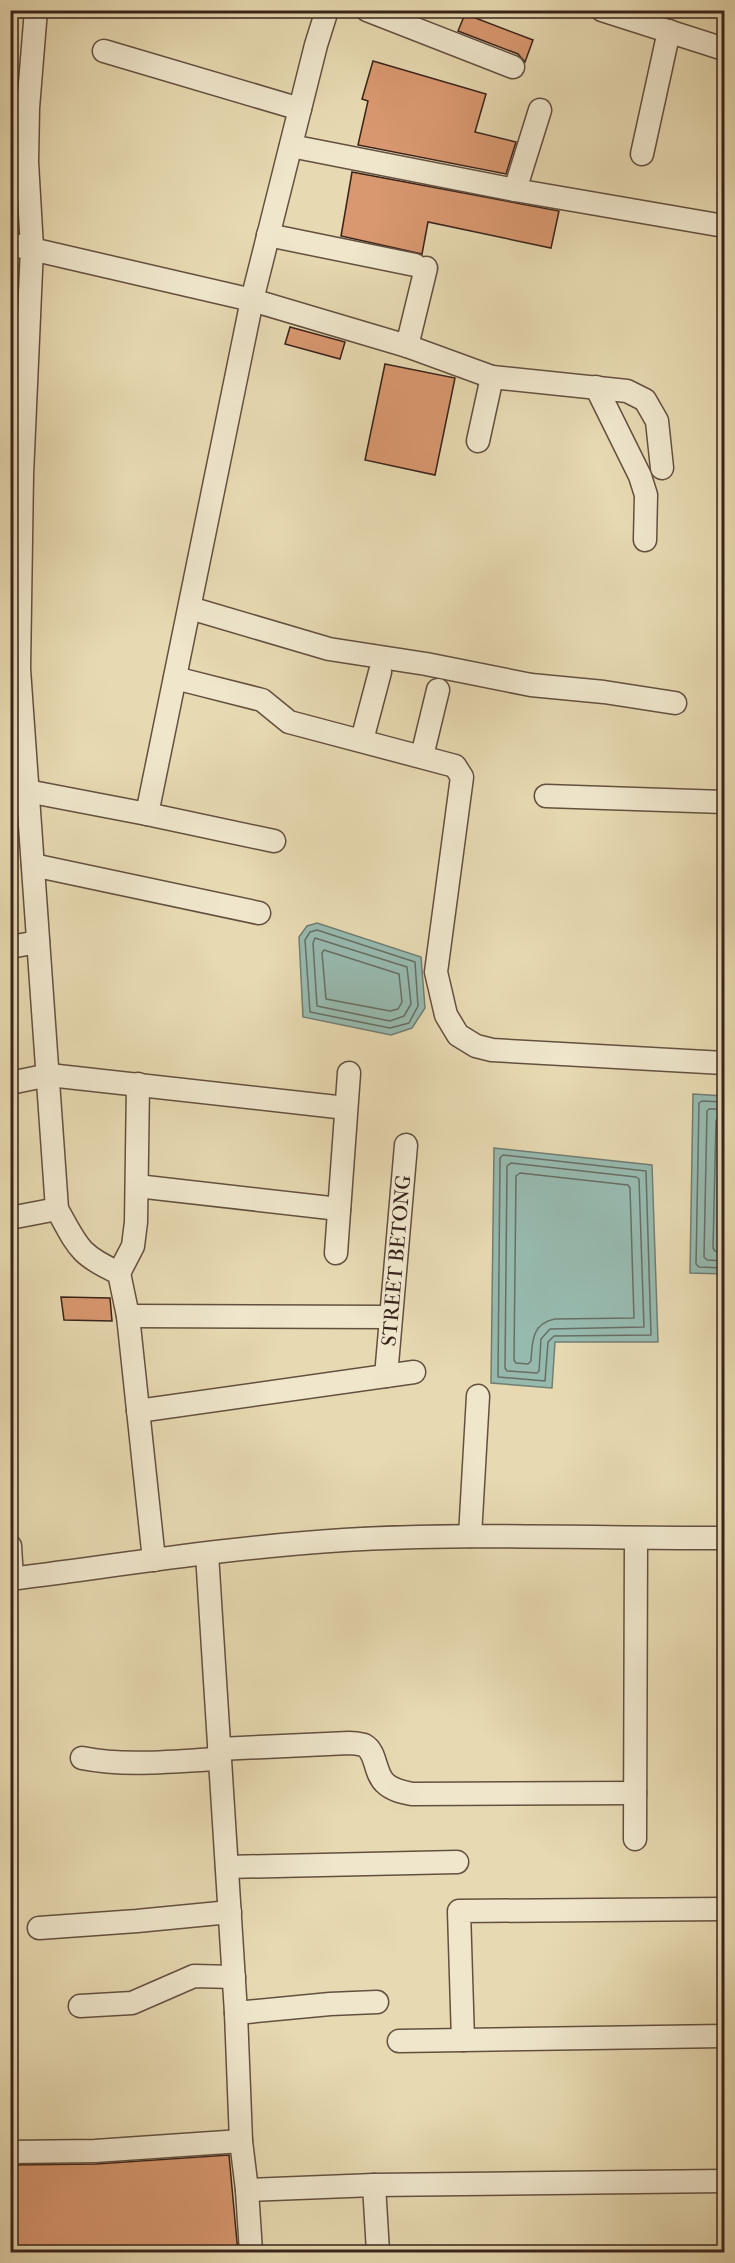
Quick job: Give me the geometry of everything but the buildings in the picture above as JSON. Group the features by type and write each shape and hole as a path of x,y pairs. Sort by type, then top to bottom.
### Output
{"street":[{"path":"36,10 21,246 22,475 15,670 33,865 57,1209 78,1248 95,1262 119,1273"},
{"path":"147,814 252,300 327,10"},
{"path":"367,10 513,68"},
{"path":"602,10 724,49"},
{"path":"642,154 669,31"},
{"path":"104,51 300,109"},
{"path":"516,190 540,110"},
{"path":"291,146 516,190 724,226"},
{"path":"268,235 420,267 407,346"},
{"path":"21,246 252,300 407,346 492,376 627,391 645,400 657,421 662,468"},
{"path":"478,441 492,376"},
{"path":"596,387 640,476 646,495 645,540"},
{"path":"190,608 329,649 426,664 531,685 604,692 675,703"},
{"path":"362,741 380,672"},
{"path":"175,678 262,700 289,722 455,766 462,777 436,972 446,1015 458,1035 476,1046 492,1050 724,1063"},
{"path":"422,756 438,690"},
{"path":"27,791 274,841"},
{"path":"546,796 724,802"},
{"path":"33,865 259,913"},
{"path":"10,947 38,942"},
{"path":"336,1252 349,1073"},
{"path":"10,1083 49,1075 346,1108"},
{"path":"138,1084 136,1222 133,1246 119,1273 128,1316 154,1560"},
{"name":"STREET BETONG","path":"386,1376 406,1145"},
{"path":"137,1186 339,1209"},
{"path":"10,1218 57,1209"},
{"path":"128,1316 390,1317"},
{"path":"138,1411 414,1372"},
{"path":"470,1536 478,1396"},
{"path":"10,1546 11,1579 272,1545 345,1540 470,1536 724,1538"},
{"path":"635,1839 636,1539"},
{"path":"207,1554 234,1977 241,2141 251,2253"},
{"path":"82,1758 124,1762 349,1743 364,1746 372,1753 375,1768 384,1783 396,1790 412,1794 635,1793"},
{"path":"227,1867 457,1862"},
{"path":"463,2040 459,1911 724,1910"},
{"path":"39,1928 137,1922 230,1912"},
{"path":"80,2006 132,2002 194,1976 234,1977"},
{"path":"236,2013 377,2002"},
{"path":"399,2041 724,2036"},
{"path":"10,2152 95,2151 241,2141"},
{"path":"247,2190 374,2185 724,2181"},
{"path":"374,2185 378,2253"}],"water":[{"path":"317,923 421,957 425,1008 412,1028 391,1035 303,1017 299,937 307,926"},
{"path":"693,1094 724,1096 724,1274 690,1273"},
{"path":"494,1148 652,1165 658,1342 555,1342 552,1388 491,1383"}]}
